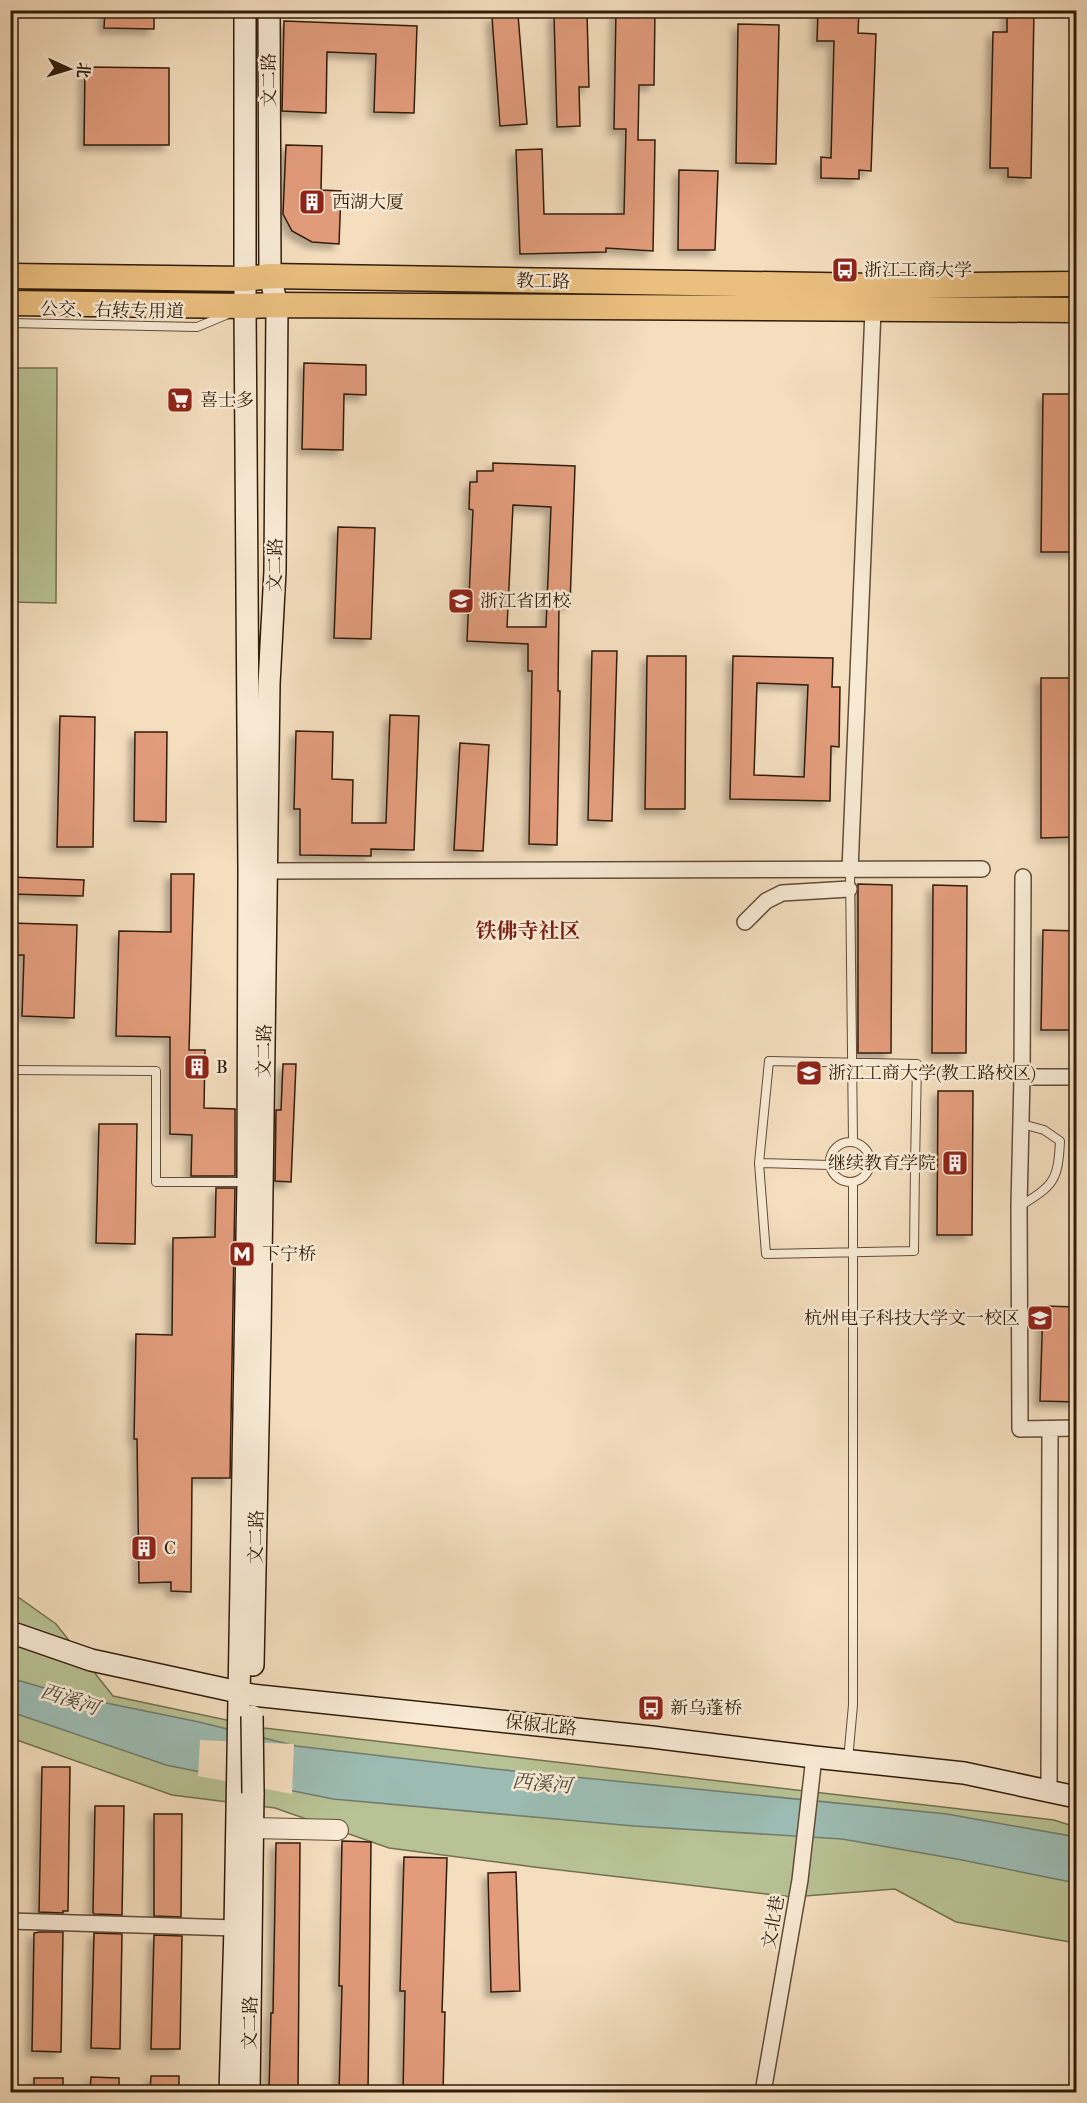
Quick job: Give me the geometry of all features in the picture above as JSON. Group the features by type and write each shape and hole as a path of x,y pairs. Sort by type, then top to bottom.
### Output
{"main road":[{"name":"文二路","path":"245,10 245,306 258,871 259,1381 245,1705"},
{"name":"文二路","path":"230,2092 235,1928 245,1792 248,1182 258,871 275,571 277,305 270,276 269,10"},
{"name":"教工路","path":"10,276 246,279 270,276 877,286 1077,284"},
{"name":"教工路","path":"10,303 1077,310"},
{"name":"保俶北路","path":"10,1632 91,1660 245,1705 652,1737 964,1773 1077,1797"},
{"name":"文二路","path":"245,1792 254,1828 249,2092"}],"street":[{"path":"850,870 873,310"},
{"path":"258,871 982,869"},
{"path":"1023,877 1022,1124 1019,1206 1020,1429 1077,1428"},
{"path":"745,922 765,901 782,893 849,889"},
{"path":"1022,1077 1077,1077"},
{"path":"1048,1790 1050,1429"},
{"name":"文北巷","path":"763,2092 800,1880 814,1757"},
{"path":"254,1828 338,1830"},
{"path":"10,1921 235,1928"}],"lane":[{"name":"公交、右转专用道","path":"10,323 197,327 245,306"},
{"path":"850,870 853,1142"},
{"path":"769,1061 917,1064 914,1251 766,1254 759,1163 769,1061"},
{"path":"10,1070 156,1071 156,1182 248,1182"},
{"path":"1019,1206 1045,1191 1058,1169 1060,1141 1044,1130 1022,1124"},
{"path":"847,1142 853,1142 864,1147 871,1164 865,1176 853,1183 836,1177 830,1165 830,1159 836,1148 847,1142"},
{"path":"759,1163 830,1165"},
{"path":"871,1164 915,1165"},
{"path":"848,1761 853,1705 853,1183"}],"green space":[{"path":"11,368 57,368 56,603 11,602"},
{"path":"11,1592 56,1624 113,1696 264,1728 1054,1820 1076,1827 1076,1943 956,1922 895,1889 792,1897 534,1867 389,1848 275,1808 172,1795 11,1738"}],"water":[{"name":"西溪河","path":"10,1678 72,1696 199,1722 296,1746 494,1769 947,1814 1076,1837 1076,1883 842,1839 634,1826 333,1799 166,1765 11,1712"}],"pier":[{"path":"200,1740 294,1744 292,1794 198,1776"}],"building":[{"path":"105,10 154,10 154,29 104,28"},
{"path":"616,10 655,11 654,85 639,85 638,140 655,140 653,251 606,248 606,252 520,254 516,150 542,149 544,214 624,214 626,129 614,129"},
{"path":"818,10 859,10 858,33 876,34 871,171 859,170 859,179 821,178 821,157 831,158 834,41 817,41"},
{"path":"1007,10 1034,10 1031,178 1008,177 1008,168 990,168 993,32 1007,32"},
{"path":"587,13 589,87 579,87 580,126 557,127 554,14"},
{"path":"518,15 527,124 500,126 492,17"},
{"path":"284,21 417,26 414,113 374,112 376,54 327,52 326,113 282,111"},
{"path":"738,24 779,25 776,164 736,163"},
{"path":"85,67 169,68 169,145 84,145"},
{"name":"西湖大厦","path":"286,145 322,146 321,190 341,191 339,244 312,242 292,231 283,214"},
{"path":"679,170 718,171 715,250 678,250"},
{"path":"304,363 366,365 366,395 344,394 343,450 302,449"},
{"path":"1043,394 1077,394 1077,552 1041,552"},
{"path":"493,463 575,466 570,604 559,604 557,845 529,844 532,671 528,671 528,644 467,641 473,510 469,509 470,482 477,482 477,471 493,471","holes":["513,505 551,507 546,627 507,627"]},
{"path":"338,527 375,528 371,639 334,638"},
{"path":"592,651 617,651 612,821 588,820"},
{"path":"647,656 686,656 685,809 645,809"},
{"path":"733,656 833,658 832,687 840,687 839,747 831,746 830,801 730,799","holes":["757,683 808,685 804,777 754,775"]},
{"path":"1041,678 1077,678 1077,837 1041,838"},
{"path":"390,715 419,716 414,850 371,849 371,856 300,855 300,809 294,809 296,731 333,732 332,779 353,780 352,823 386,823"},
{"path":"60,716 95,717 93,847 57,847"},
{"path":"135,732 167,732 166,822 134,821"},
{"path":"460,743 489,745 483,851 454,850"},
{"path":"171,874 194,874 189,1050 205,1050 204,1108 235,1109 235,1176 191,1176 192,1135 170,1134 170,1037 116,1036 119,931 171,932"},
{"path":"10,877 84,880 83,896 10,894"},
{"path":"858,884 892,885 891,1053 858,1053"},
{"path":"933,885 967,886 966,1053 932,1053"},
{"path":"10,923 77,925 74,1018 22,1016 24,955 10,955"},
{"path":"1043,930 1077,931 1077,1030 1041,1030"},
{"path":"283,1064 296,1064 291,1182 275,1181 276,1110 281,1110"},
{"name":"继续教育学院","path":"938,1091 973,1091 972,1235 937,1235"},
{"path":"99,1124 137,1124 135,1244 96,1243"},
{"path":"216,1188 235,1188 230,1478 192,1478 191,1592 171,1591 171,1582 139,1583 137,1439 134,1439 136,1334 172,1335 173,1238 215,1237"},
{"path":"1043,1306 1077,1307 1077,1402 1040,1401"},
{"path":"42,1767 70,1767 68,1911 63,1911 63,1913 39,1912"},
{"path":"95,1806 124,1806 122,1915 94,1914 93,1912"},
{"path":"154,1814 182,1814 181,1917 154,1916"},
{"path":"342,1841 371,1842 368,2092 339,2092"},
{"path":"276,1843 300,1843 298,2092 269,2092"},
{"path":"404,1857 447,1858 442,2012 445,2012 443,2092 403,2092 405,1991 400,1991"},
{"path":"516,1872 520,1991 491,1992 488,1873"},
{"path":"63,1932 61,2052 32,2051 34,1933"},
{"path":"94,1933 122,1934 120,2049 91,2048"},
{"path":"154,1935 182,1936 180,2049 151,2049"},
{"path":"151,2076 179,2076 179,2092 150,2092"},
{"path":"91,2077 119,2078 119,2092 90,2092"},
{"path":"34,2078 63,2078 63,2092 34,2092"}],"place":[{"name":"西湖大厦","path":"312,202"},
{"name":"浙江工商大学","path":"845,270"},
{"name":"喜士多","path":"180,400"},
{"name":"浙江省团校","path":"461,601"},
{"name":"B","path":"197,1067"},
{"name":"浙江工商大学(教工路校区)","path":"809,1073"},
{"name":"继续教育学院","path":"955,1163"},
{"name":"下宁桥","path":"242,1254"},
{"name":"杭州电子科技大学文一校区","path":"1040,1318"},
{"name":"C","path":"144,1548"},
{"name":"新乌蓬桥","path":"651,1708"}],"district":[{"name":"铁佛寺社区","path":"528,931"}]}
